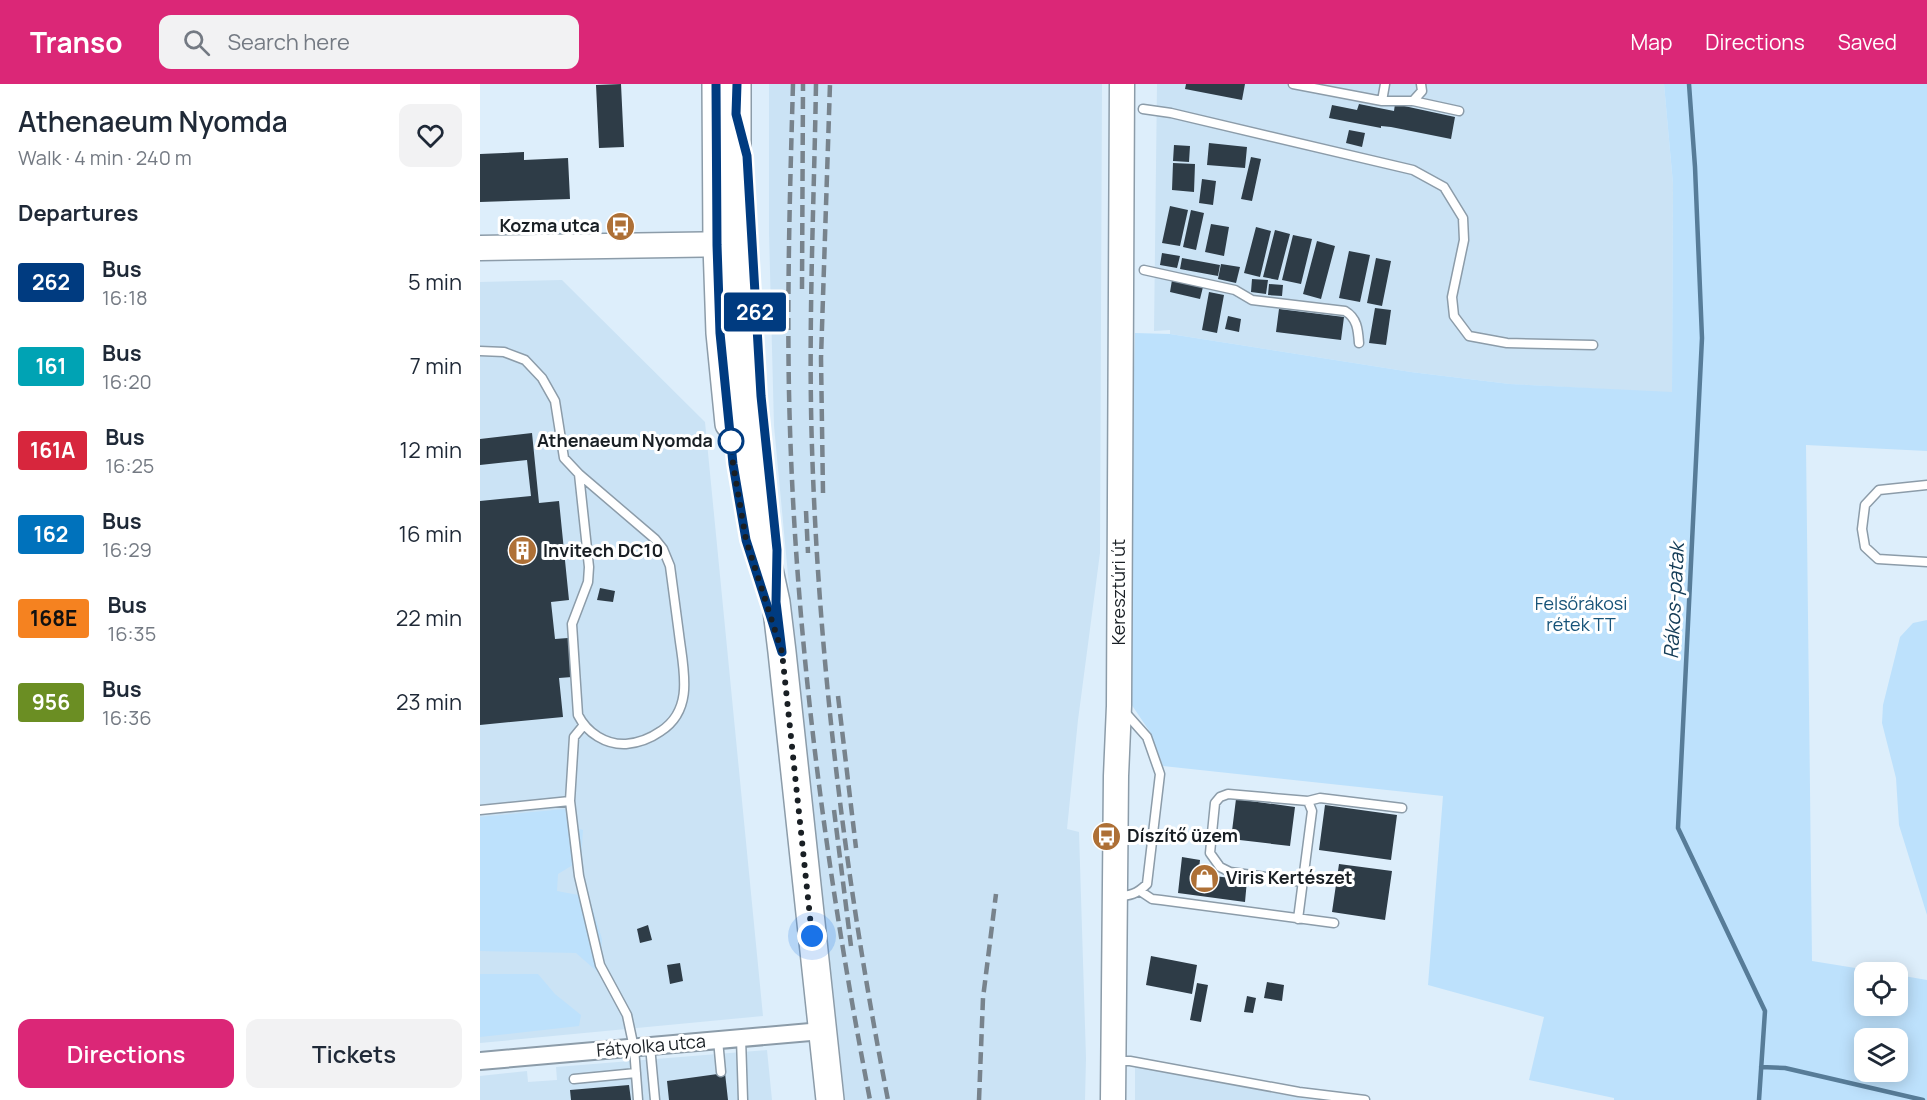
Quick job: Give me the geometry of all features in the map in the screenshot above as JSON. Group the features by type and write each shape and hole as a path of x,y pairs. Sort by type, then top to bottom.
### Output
{"main road":[{"path":"716,84 727,245 741,336 759,523 776,602 830,1100"},
{"path":"737,84 720,333 738,495 746,540 782,652"},
{"name":"Keresztúri út","path":"1113,1100 1119,706 1122,84"},
{"path":"480,248 727,245"}],"street":[{"name":"Fátyolka utca","path":"480,1061 822,1031"}],"lane":[{"path":"1293,84 1382,101 1413,100 1459,111"},
{"path":"1382,101 1385,84"},
{"path":"1413,100 1422,91 1421,84"},
{"path":"1143,108 1413,170 1444,187 1463,218 1464,240 1452,297 1454,316 1470,336 1507,343 1593,345"},
{"path":"736,114 747,156"},
{"path":"749,200 761,396 777,550"},
{"path":"1144,270 1235,290 1252,300 1345,312 1353,316 1359,331 1359,343"},
{"path":"480,351 513,354 534,368 555,401 564,459 655,539 663,549 670,566 685,679 684,699 677,716 666,728 653,736 633,742 618,743 591,733 583,726 578,715 572,624 588,582 590,567 579,474"},
{"path":"1927,486 1879,490 1865,505 1862,529 1865,547 1878,559 1927,562"},
{"path":"776,602 777,561"},
{"path":"1115,896 1130,896 1147,884 1160,774 1147,737 1119,706"},
{"path":"583,726 574,737 570,801 579,876 600,965 642,1047 655,1098"},
{"path":"1302,882 1230,872 1220,867 1210,853 1215,803 1220,797 1228,794 1308,801 1320,798 1402,808"},
{"path":"480,810 570,801"},
{"path":"1298,918 1312,811 1308,801"},
{"path":"1140,891 1161,900 1334,923"},
{"path":"741,1038 743,1100"},
{"path":"718,1040 721,1072"},
{"path":"638,1100 636,1073 642,1047"},
{"path":"1113,1061 1130,1061 1299,1092 1365,1100"},
{"path":"574,1079 636,1073"}],"shaded area":[{"path":"769,84 1102,84 1100,553 1078,720 1067,829 1079,832 1086,1058 1085,1100 845,1100 805,756 774,426 769,233"},
{"path":"1157,84 1664,84 1673,184 1672,393 1510,384 1411,372 1170,334 1170,330 1154,331"},
{"path":"562,280 705,422 763,1016 480,1043 480,282"},
{"path":"767,1050 772,1100 480,1100 480,1076 527,1071 528,1082 557,1080 556,1067"},
{"path":"1135,1067 1307,1099 1316,1100 1135,1100"}],"green space":[{"name":"Felsőrákosi rétek TT","path":"1664,84 1927,84 1927,451 1806,445 1812,961 1854,968 1854,1016 1908,1016 1908,977 1927,980 1927,1100 1614,1100 1614,1098 1529,1080 1544,1017 1428,985 1443,796 1163,766 1150,732 1125,695 1135,333 1170,334 1411,372 1510,384 1672,392 1673,184"},
{"path":"1927,620 1927,915 1899,825 1896,778 1882,723 1883,705 1900,637 1913,623"},
{"path":"565,809 568,825 583,830 581,860 558,874 557,891 589,897 602,939 600,974 576,953 480,951 480,817"},
{"path":"480,974 538,974 555,994 581,1015 579,1026 480,1037"}],"building":[{"path":"621,84 624,147 599,148 596,85"},
{"path":"1186,84 1245,84 1242,100 1185,89"},
{"path":"1359,104 1394,111 1395,104 1455,117 1451,139 1329,118 1332,105 1357,110"},
{"path":"1349,130 1365,133 1362,147 1346,143"},
{"path":"1209,143 1247,147 1245,168 1207,165"},
{"path":"1174,145 1190,146 1189,162 1173,161"},
{"path":"524,152 524,160 568,158 570,199 480,202 480,154"},
{"path":"1251,157 1261,159 1252,201 1241,199"},
{"path":"1173,163 1195,164 1194,192 1172,190"},
{"path":"1202,179 1216,181 1213,205 1199,203"},
{"path":"1170,206 1188,210 1180,246 1162,243"},
{"path":"1191,210 1204,213 1196,250 1183,247"},
{"path":"1211,224 1229,227 1224,256 1205,252"},
{"path":"1256,227 1271,231 1260,277 1244,273"},
{"path":"1275,230 1290,234 1278,280 1263,277"},
{"path":"1293,235 1312,239 1301,284 1282,280"},
{"path":"1317,241 1335,246 1321,299 1303,294"},
{"path":"1349,251 1370,255 1360,302 1339,298"},
{"path":"1162,253 1180,256 1177,268 1160,265"},
{"path":"1182,258 1220,265 1218,276 1180,269"},
{"path":"1376,258 1391,261 1382,306 1367,303"},
{"path":"1221,264 1240,267 1236,283 1218,279"},
{"path":"1252,279 1268,280 1266,294 1251,292"},
{"path":"1172,280 1203,287 1200,299 1170,292"},
{"path":"1269,284 1283,285 1282,296 1268,295"},
{"path":"1209,292 1224,295 1217,333 1202,330"},
{"path":"1375,308 1391,310 1386,345 1369,343"},
{"path":"1279,309 1344,317 1341,340 1276,332"},
{"path":"1228,316 1241,319 1239,332 1225,329"},
{"name":"Invitech DC10","path":"532,433 539,503 559,501 569,600 551,602 555,639 568,638 572,677 559,678 563,717 480,725 480,501 531,496 527,460 480,465 480,439"},
{"path":"600,588 615,591 613,602 597,600"},
{"path":"1236,799 1295,807 1290,846 1231,839"},
{"path":"1325,805 1397,815 1391,860 1319,850"},
{"name":"Viris Kertészet","path":"1182,857 1200,860 1199,869 1215,871 1214,876 1247,880 1245,902 1178,893"},
{"path":"1339,864 1392,871 1385,920 1332,912"},
{"path":"648,925 652,940 640,943 637,929"},
{"path":"1151,956 1197,965 1192,994 1146,985"},
{"path":"680,963 683,981 670,984 667,965"},
{"path":"1267,982 1284,985 1282,1001 1264,998"},
{"path":"1197,983 1208,985 1201,1022 1190,1020"},
{"path":"1247,996 1256,998 1253,1013 1244,1012"},
{"path":"725,1073 728,1100 669,1100 667,1081"},
{"path":"629,1085 631,1100 571,1100 570,1090"}],"waterway":[{"name":"Rákos-patak","path":"1689,84 1702,338 1678,828 1765,1011 1759,1100"},
{"path":"1761,1067 1785,1068 1923,1100"}],"railway":[{"path":"793,84 788,353 797,570 814,748 826,836 839,925 870,1100"},
{"path":"802,289 803,84"},
{"path":"816,84 811,403 821,612 847,857 859,939 888,1100"},
{"path":"823,493 821,358 830,84"},
{"path":"806,511 808,553"},
{"path":"838,696 856,848"},
{"path":"834,810 851,946"},
{"path":"979,1100 983,998 996,894"}],"bus line":[{"name":"262","path":"716,84 720,333 733,464 746,540 782,652 776,602 777,550 761,396 753,283 747,156 736,114 737,84"}],"place":[{"name":"Kozma utca","path":"621,226"},
{"name":"Athenaeum Nyomda","path":"731,441"},
{"name":"Invitech DC10","path":"522,551"},
{"name":"Díszítő üzem","path":"1106,836"},
{"name":"Viris Kertészet","path":"1205,878"}],"route":[{"path":"731,441 739,506 746,540 782,652 812,936"}]}
